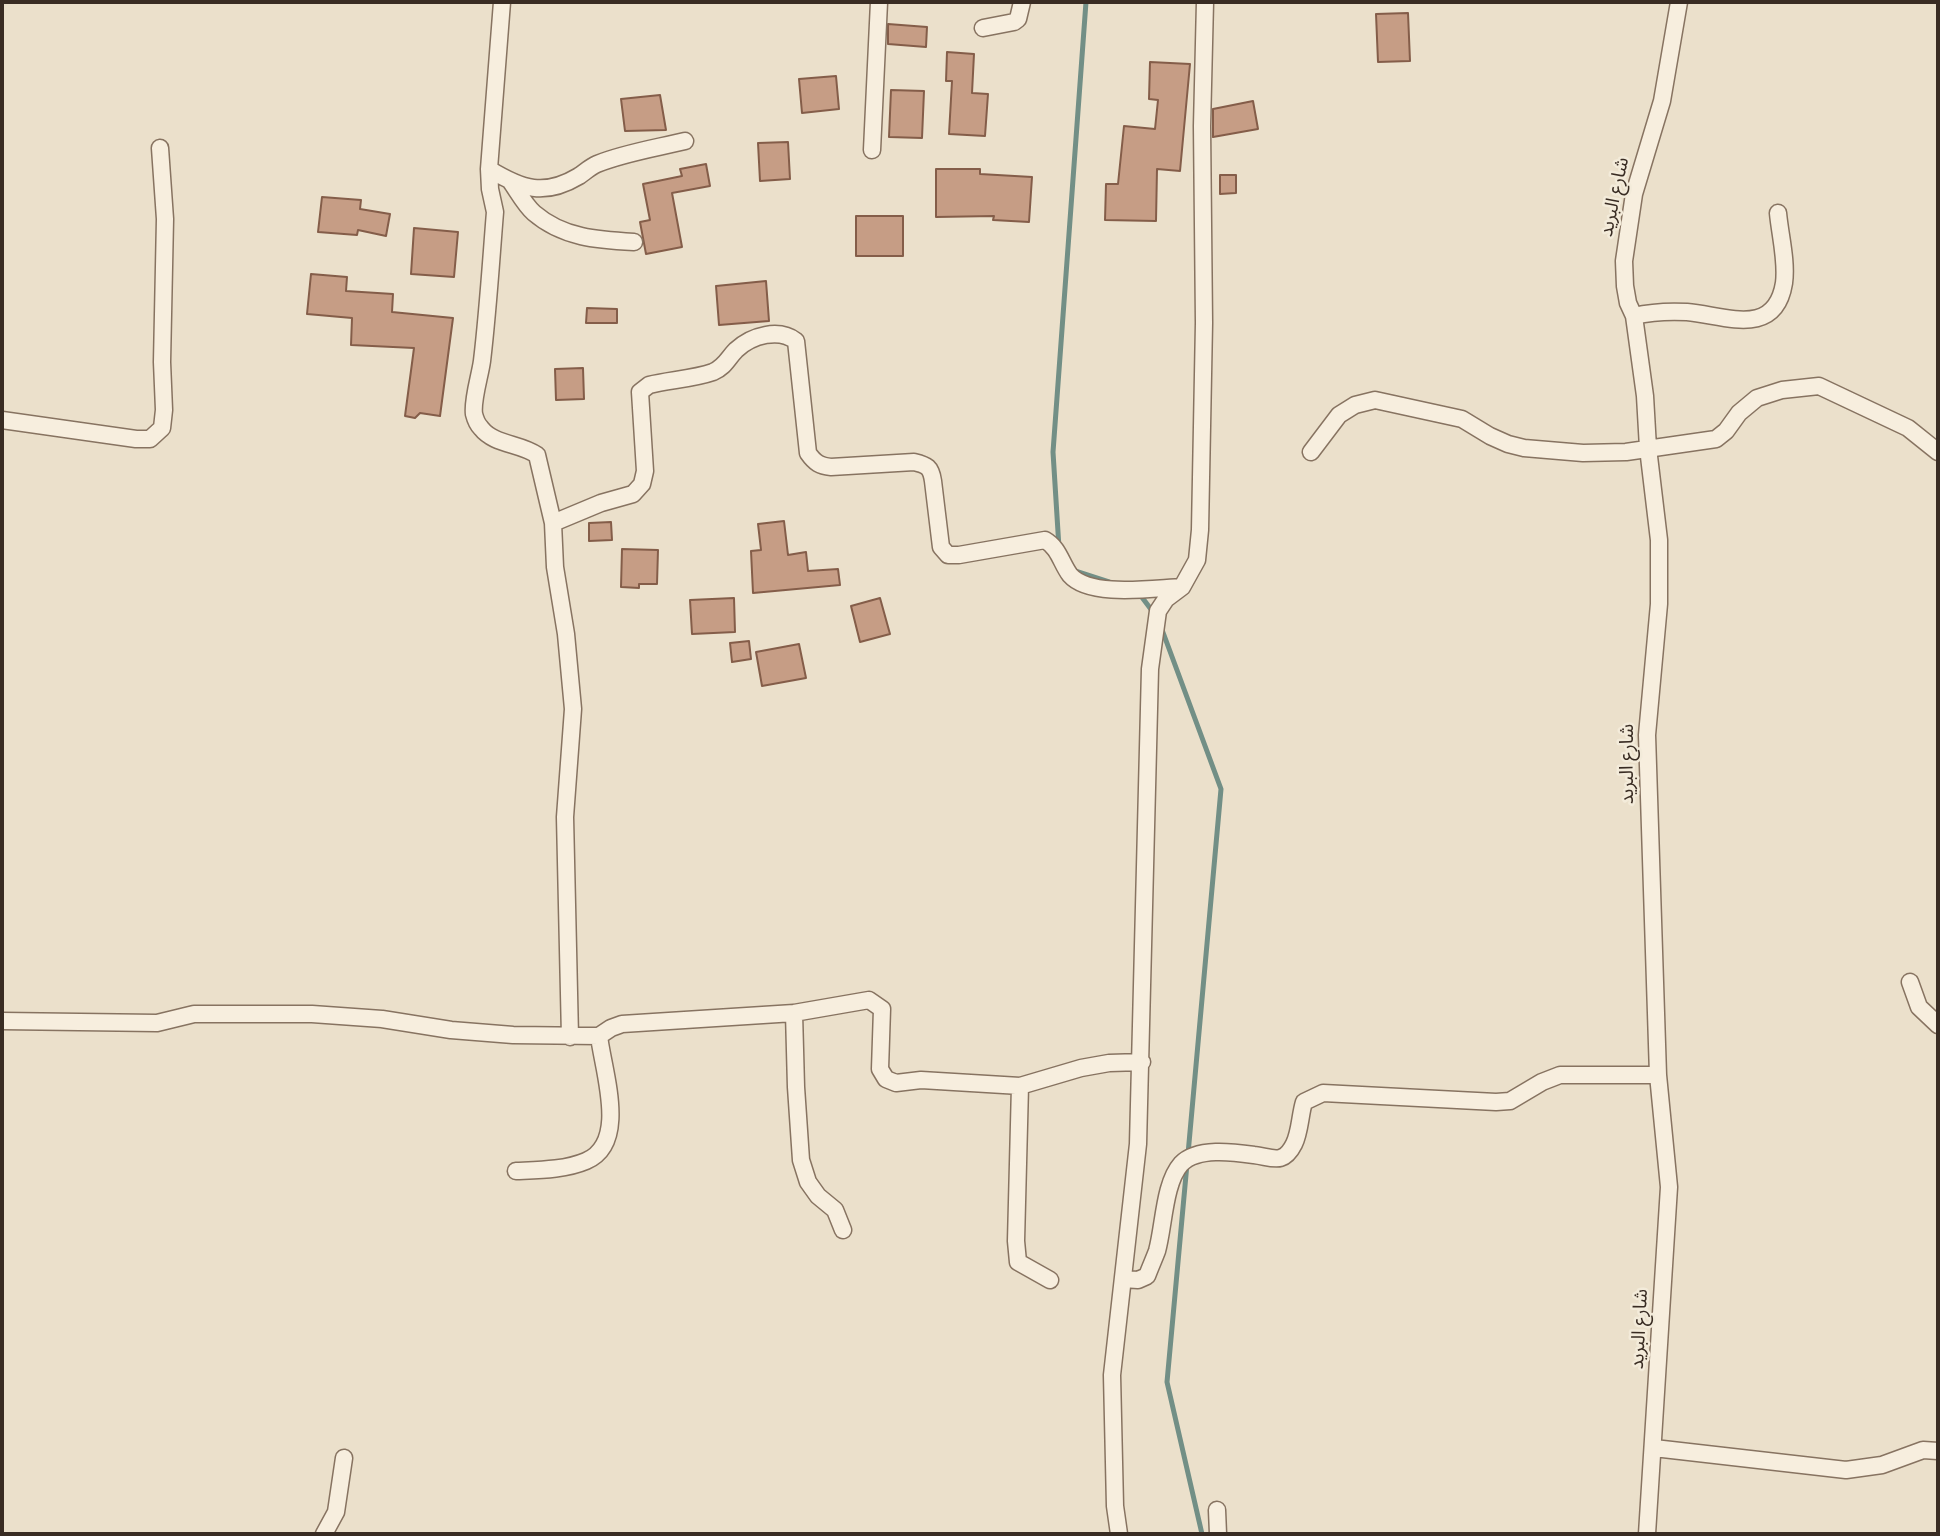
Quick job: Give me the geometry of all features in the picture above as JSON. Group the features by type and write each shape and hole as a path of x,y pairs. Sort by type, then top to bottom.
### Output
{"street":[{"path":"502,2 489,169 495,212 482,359 474,415 481,428 493,439 527,447 537,455 553,523 555,567 566,634 573,709 565,817 570,1037"},
{"path":"872,150 879,2"},
{"path":"983,28 1018,19 1022,2"},
{"path":"1119,1534 1115,1494 1112,1375 1139,1144 1150,670 1157,611 1166,598 1182,587 1197,559 1200,530 1205,2"},
{"name":"شارع البريد","path":"1647,1534 1669,1187 1658,1075 1647,735 1659,604 1659,540 1645,396 1634,316 1625,286 1627,232 1633,194 1662,101 1679,2"},
{"path":"489,169 511,182 528,187 555,189 594,165 685,141"},
{"path":"2,421 135,439 150,439 162,428 165,219 160,148"},
{"path":"511,182 533,213 563,232 599,240 634,242"},
{"path":"1634,316 1685,312 1734,321 1762,318 1779,300 1784,282 1778,213"},
{"path":"553,523 601,503 634,494 642,484 645,471 640,392 649,386 714,372 727,363 736,350 753,339 786,334 796,341 808,453 822,466 831,467 914,462 926,465 931,470 941,547 948,555 1045,540 1053,545 1071,576 1088,587 1182,587"},
{"path":"1311,452 1339,415 1355,405 1375,400 1462,419 1490,436 1524,448 1583,453 1626,452 1716,439 1726,431 1739,413 1757,398 1782,390 1819,386 1908,428 1938,452"},
{"path":"1910,982 1919,1007 1938,1025"},
{"path":"2,1021 157,1023 194,1014 312,1014 382,1019 501,1034 570,1037 599,1036 622,1024 794,1013 869,1000 882,1009 880,1069 886,1079 896,1083 921,1080 1020,1086 1081,1068 1110,1063 1142,1062"},
{"path":"794,1013 801,1160 808,1182 817,1196 835,1210 843,1230"},
{"path":"516,1171 549,1169 587,1161 605,1147 610,1131 609,1103 599,1036"},
{"path":"1123,1279 1138,1280 1147,1276 1157,1251 1173,1179 1182,1163 1197,1155 1218,1153 1256,1155 1271,1160 1286,1156 1295,1142 1304,1102 1323,1093 1496,1102 1510,1101 1560,1075 1658,1075"},
{"path":"1020,1086 1016,1241 1018,1262 1050,1280"},
{"path":"1654,1448 1846,1470 1882,1465 1923,1450 1938,1451"},
{"path":"324,1534 336,1512 344,1458"},
{"path":"1217,1510 1218,1534"}],"building":[{"path":"1408,13 1410,61 1378,62 1376,14"},
{"path":"888,24 927,27 926,47 888,44"},
{"path":"947,52 974,54 972,93 988,94 985,136 949,134 952,81 946,81"},
{"path":"1150,62 1190,64 1180,171 1157,169 1156,221 1105,220 1106,184 1118,184 1124,126 1155,129 1158,100 1149,99"},
{"path":"836,76 839,109 802,113 799,79"},
{"path":"891,90 924,91 922,138 889,137"},
{"path":"660,95 666,130 625,131 621,99"},
{"path":"1253,101 1258,129 1213,137 1213,109"},
{"path":"788,142 790,179 760,181 758,143"},
{"path":"706,164 710,186 672,193 682,247 646,254 640,222 650,220 643,184 682,176 680,169"},
{"path":"936,169 980,169 980,174 1032,177 1029,222 993,220 994,216 936,217"},
{"path":"1220,175 1236,175 1236,193 1220,194"},
{"path":"322,197 361,200 360,209 390,214 386,236 358,230 357,235 318,232"},
{"path":"856,216 903,216 903,256 856,256"},
{"path":"414,228 458,232 454,277 411,274"},
{"path":"311,274 347,277 346,291 393,294 392,312 453,318 440,416 420,413 415,418 405,416 414,348 351,345 352,318 307,314"},
{"path":"766,281 769,321 719,325 716,286"},
{"path":"587,308 617,309 617,323 586,323"},
{"path":"583,368 584,399 556,400 555,369"},
{"path":"784,521 788,555 806,552 808,571 838,569 840,585 753,593 751,551 761,550 758,524"},
{"path":"611,522 612,540 589,541 589,523"},
{"path":"622,549 658,550 657,584 639,584 639,588 621,587"},
{"path":"734,598 735,632 692,634 690,600"},
{"path":"880,598 890,634 860,642 851,606"},
{"path":"749,641 751,659 732,662 730,643"},
{"path":"799,644 806,678 762,686 756,652"}],"waterway":[{"path":"1059,548 1053,452 1086,2"},
{"path":"1075,571 1109,582"},
{"path":"1138,592 1153,612"},
{"path":"1161,627 1221,789 1188,1154"},
{"path":"1187,1164 1167,1382 1202,1534"}]}
